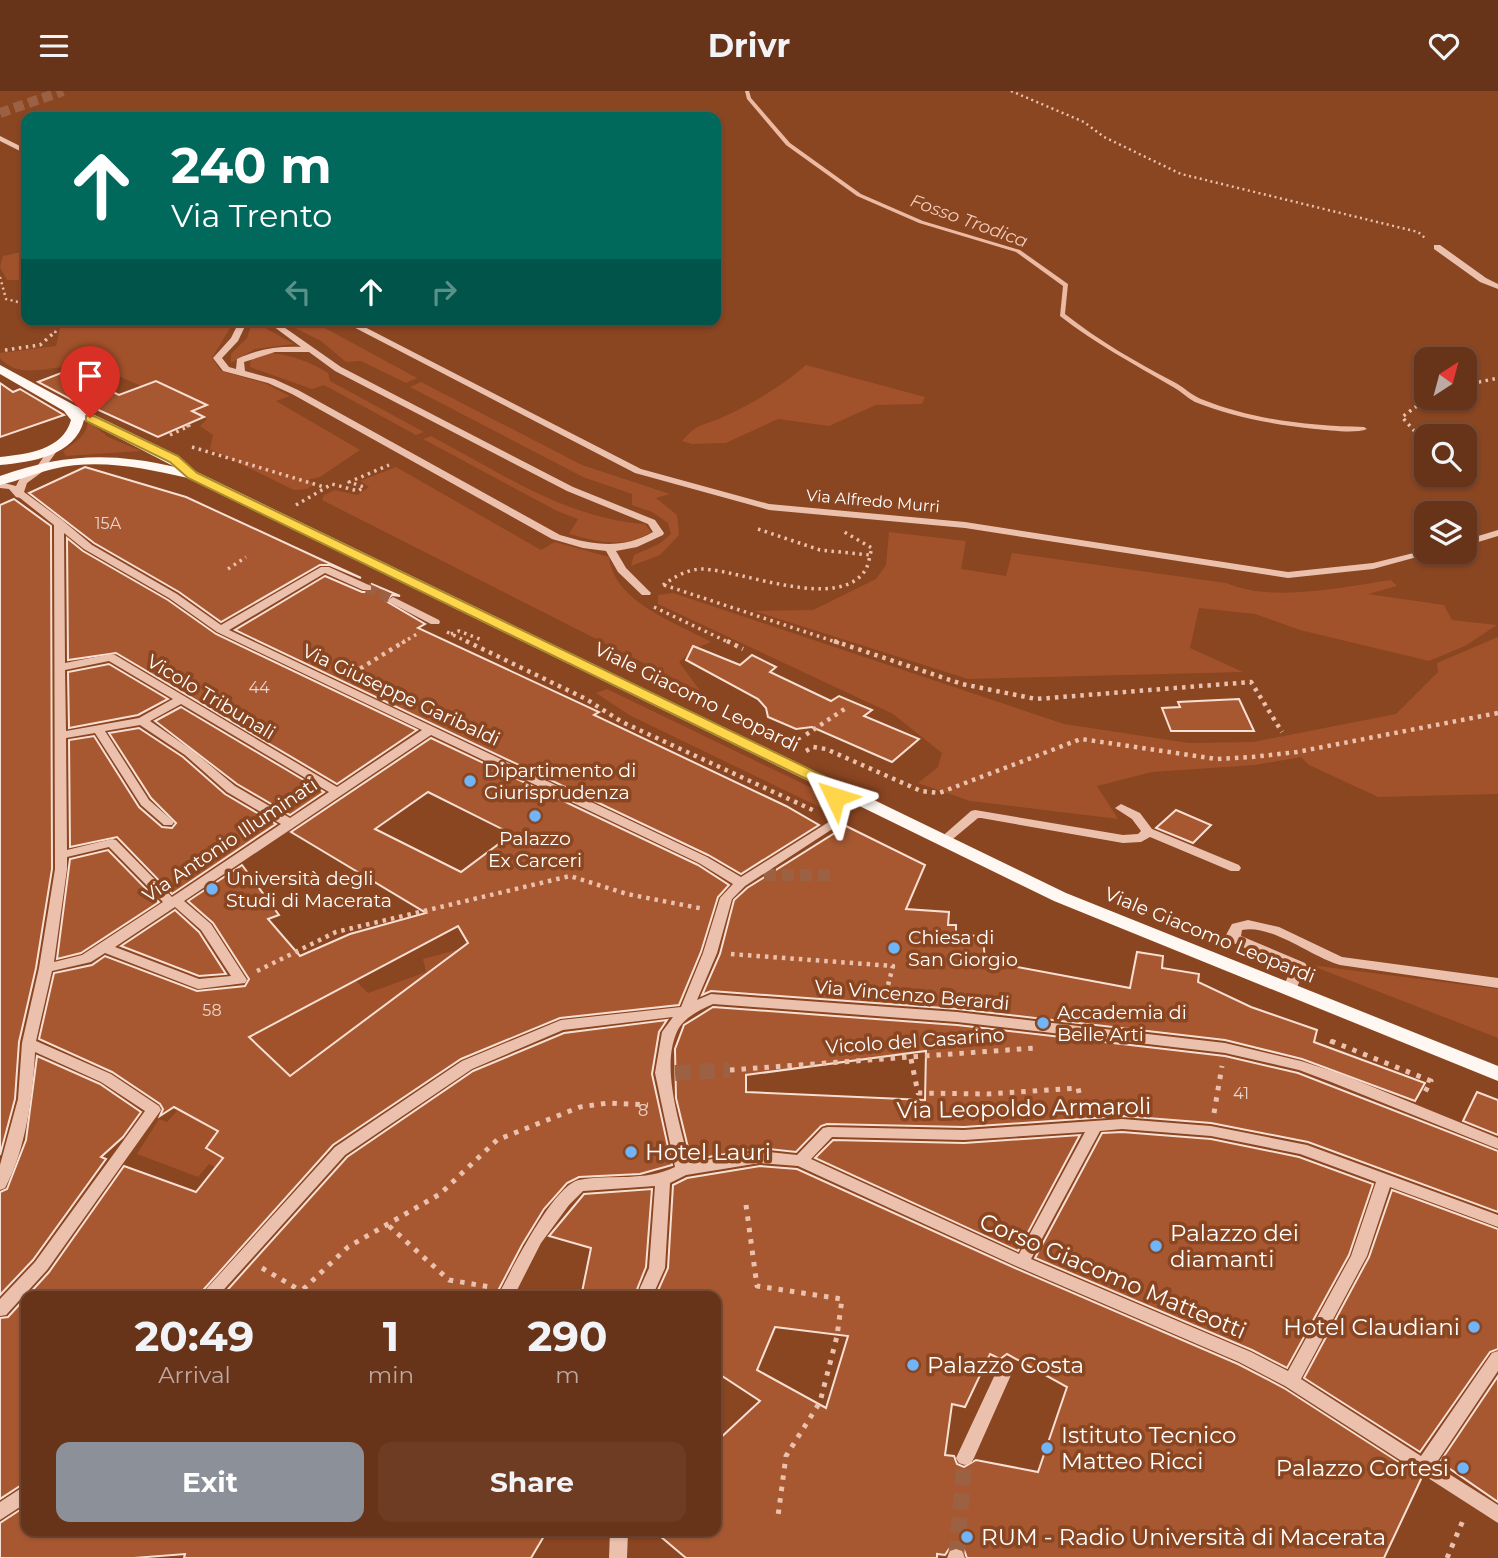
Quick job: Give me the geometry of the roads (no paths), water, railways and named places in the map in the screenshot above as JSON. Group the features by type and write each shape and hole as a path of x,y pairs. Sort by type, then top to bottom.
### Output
{"main road":[{"path":"0,369 69,408 174,459 193,475"},
{"path":"0,461 27,457 54,448 71,437 78,426 77,415 69,408"},
{"path":"0,483 42,466 83,458 111,459 193,475"},
{"name":"Viale Giacomo Leopardi","path":"193,475 1060,897 1498,1074"}],"street":[{"path":"0,138 21,149"},
{"path":"1437,247 1483,280 1498,287"},
{"path":"241,326 235,339 217,358 226,369 271,380 556,537 585,547 611,550 642,545 659,533 652,521 570,489 338,369 277,326"},
{"name":"Via Alfredo Murri","path":"356,326 638,471 769,507 965,525 1288,575 1373,566 1414,556"},
{"path":"241,374 240,361 260,351 283,348 312,350"},
{"path":"0,491 19,495 22,482 42,466 54,448"},
{"name":"Via Giuseppe Garibaldi","path":"0,483 12,487 88,547 221,629 426,732 703,860 741,883"},
{"path":"0,1184 25,1099 29,1043 46,968 61,855 63,735 59,522"},
{"path":"1477,539 1498,533"},
{"path":"611,550 622,570 646,593"},
{"path":"221,629 325,569 367,588"},
{"path":"393,600 435,622"},
{"name":"Vicolo Tribunali","path":"62,667 111,657 337,792"},
{"path":"63,735 142,721 179,700"},
{"path":"142,721 189,753 231,789 289,823"},
{"path":"98,729 145,802 168,822"},
{"name":"Via Antonio Illuminati","path":"46,968 86,959 104,948 426,732"},
{"path":"683,1170 666,1102 668,1032 686,1011 710,953 726,898 741,883 761,874 836,822 843,811 827,783"},
{"path":"1121,808 1136,815 1148,832 1235,868"},
{"path":"944,840 975,814 1123,839 1141,838 1148,832"},
{"path":"61,855 112,843 173,902 205,927 240,980 198,984 104,948"},
{"path":"1289,989 1300,966 1236,939 1233,936 1237,927 1260,924 1316,953 1340,961 1498,983"},
{"name":"Via Vincenzo Berardi","path":"212,1291 340,1151 467,1065 561,1025 686,1011 711,999 1058,1026 1225,1048 1301,1066 1416,1109 1498,1144"},
{"path":"0,1310 41,1266 154,1110 106,1078 29,1043"},
{"name":"Via Leopoldo Armaroli","path":"800,1161 828,1132 964,1135 1122,1124 1211,1131 1301,1149 1498,1221"},
{"path":"1021,1262 1091,1128"},
{"name":"Corso Giacomo Matteotti","path":"663,1180 683,1170 760,1157 800,1161 1021,1262 1245,1357 1291,1381 1498,1515"},
{"path":"1291,1381 1359,1257 1385,1179"},
{"path":"509,1290 535,1239 564,1201 579,1187 663,1180 657,1268 647,1291"},
{"path":"1424,1466 1498,1358"},
{"path":"965,1458 1007,1366"},
{"path":"0,1512 21,1497"},
{"path":"618,1558 619,1536"}],"waterway":[{"name":"Fosso Trodica","path":"747,91 749,98 788,144 859,195 921,222 1018,251 1066,285 1062,315 1103,344 1194,399 1279,422 1364,429"}],"tunnel":[{"path":"0,113 63,91"},
{"path":"367,588 393,600"},
{"path":"764,875 830,875"},
{"path":"675,1073 730,1070"},
{"path":"956,1557 965,1458"}],"place":[{"name":"Dipartimento di Giurisprudenza","path":"470,781"},
{"name":"Palazzo Ex Carceri","path":"535,816"},
{"name":"Università degli Studi di Macerata","path":"212,889"},
{"name":"Chiesa di San Giorgio","path":"894,948"},
{"name":"Accademia di Belle Arti","path":"1043,1023"},
{"name":"Hotel Lauri","path":"631,1152"},
{"name":"Palazzo dei diamanti","path":"1156,1246"},
{"name":"Hotel Claudiani","path":"1474,1327"},
{"name":"Palazzo Costa","path":"913,1365"},
{"name":"Istituto Tecnico Matteo Ricci","path":"1047,1448"},
{"name":"Palazzo Cortesi","path":"1463,1468"},
{"name":"RUM - Radio Università di Macerata","path":"967,1537"}]}
